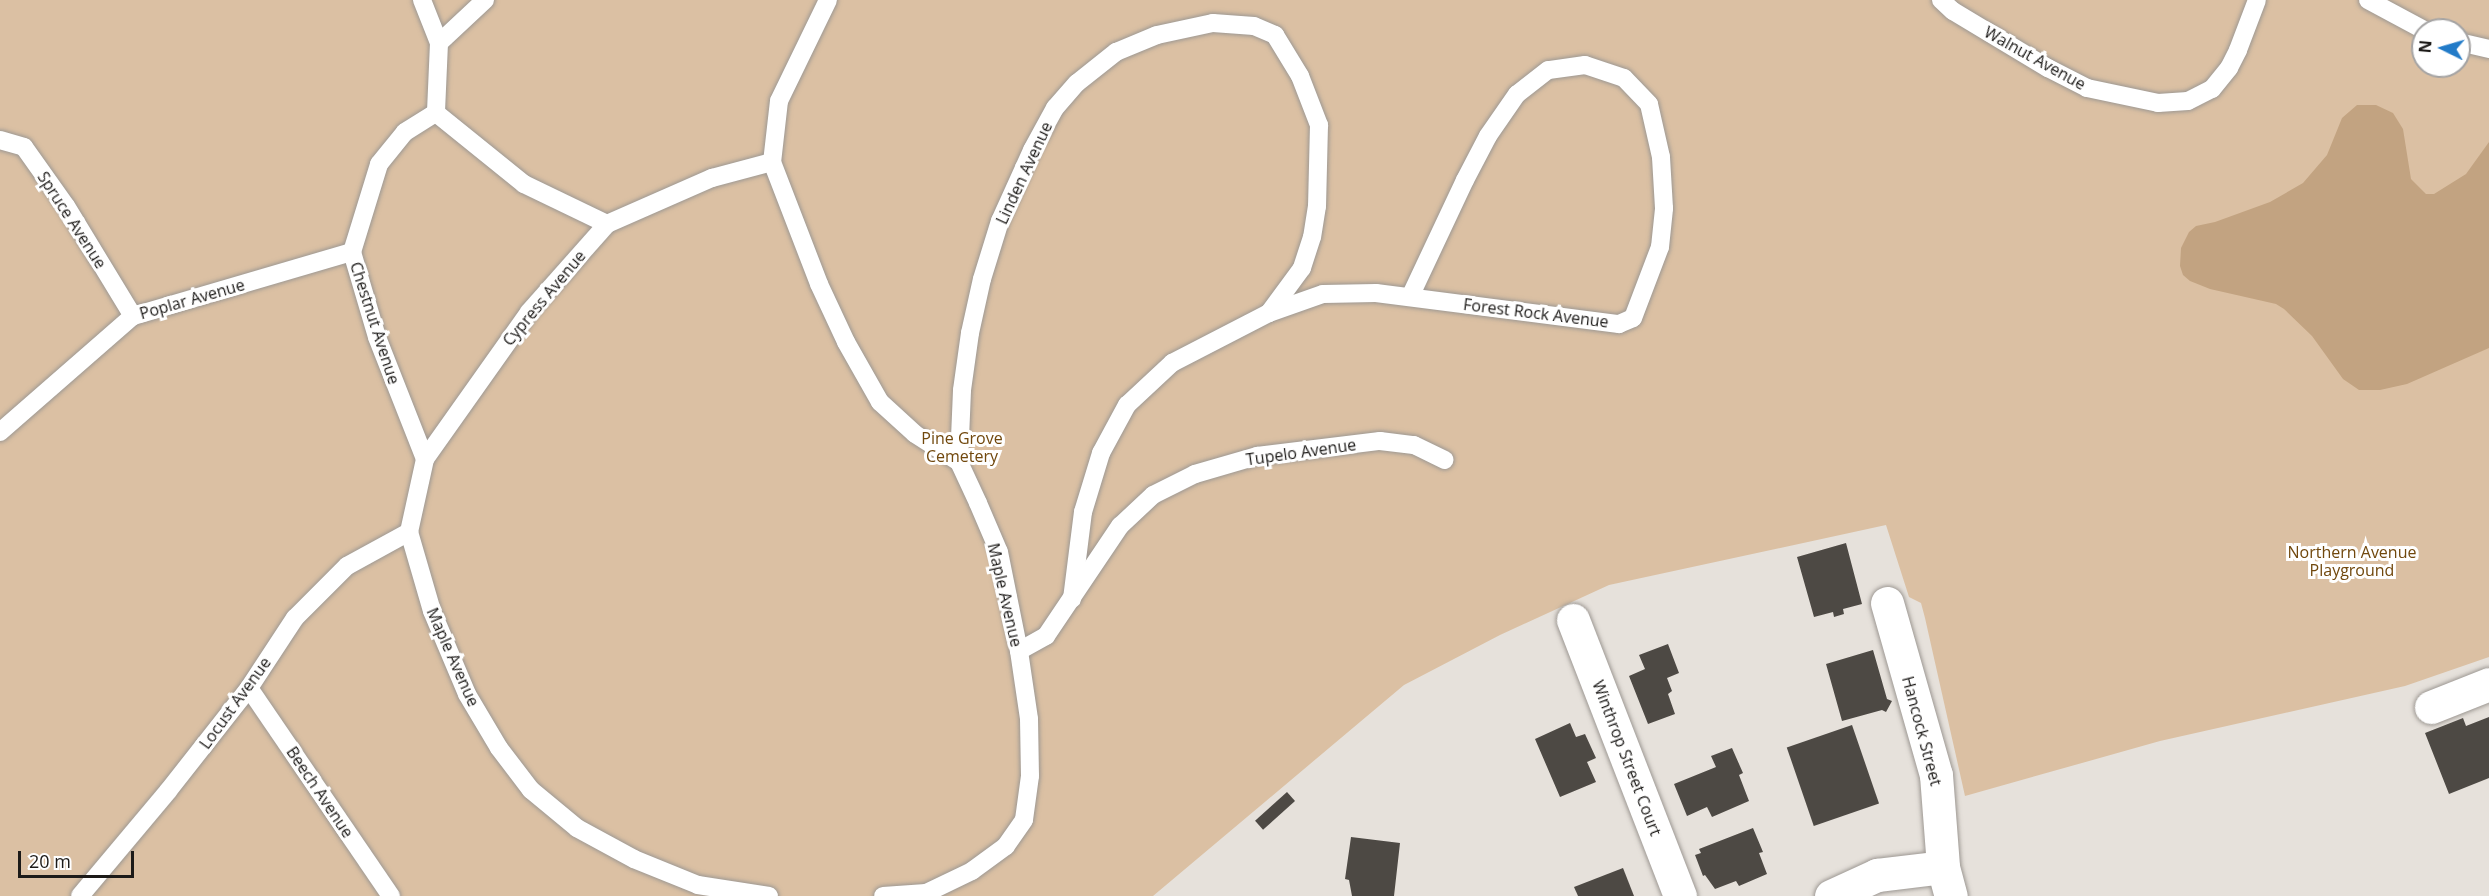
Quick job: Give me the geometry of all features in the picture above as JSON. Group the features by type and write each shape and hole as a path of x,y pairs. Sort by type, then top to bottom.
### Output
{"street":[{"name":"Hancock Street","path":"1887,603 1936,775 1947,881"},
{"name":"Winthrop Street Court","path":"1573,620 1680,896"},
{"path":"2431,707 2489,684"},
{"path":"1832,896 1877,875 1947,881"}],"lane":[{"path":"422,0 439,43 436,113 524,184 607,224"},
{"path":"439,43 485,0"},
{"path":"828,0 779,101 772,162 819,284 846,342 880,402 915,434 959,462"},
{"name":"Walnut Avenue","path":"1941,0 1962,17 2048,68 2087,88 2158,103 2188,101 2212,89 2229,68 2257,0"},
{"path":"2368,0 2411,23"},
{"name":"Linden Avenue","path":"959,462 962,390 970,333 982,279 1000,221 1032,150 1055,108 1077,83 1116,52 1156,35 1213,23 1254,26 1275,35 1300,76 1319,125 1317,206 1312,237 1302,268 1269,313"},
{"path":"2471,45 2489,49"},
{"name":"Forest Rock Avenue","path":"1072,599 1083,512 1101,453 1127,405 1172,363 1269,313 1323,294 1376,293 1619,324 1633,318 1660,247 1665,208 1661,157 1649,104 1624,78 1585,65 1548,70 1517,94 1488,136 1474,162 1410,297"},
{"name":"Chestnut Avenue","path":"425,459 377,337 352,252 378,164 405,132 436,113"},
{"name":"Spruce Avenue","path":"0,140 24,147 66,206 133,316"},
{"name":"Cypress Avenue","path":"409,532 425,459 529,312 607,224 712,178 772,162"},
{"name":"Poplar Avenue","path":"0,432 133,316 352,252"},
{"name":"Tupelo Avenue","path":"1019,651 1046,636 1120,526 1153,495 1195,474 1257,456 1380,441 1414,445 1445,460"},
{"name":"Maple Avenue","path":"883,896 926,893 972,871 1006,846 1024,820 1030,776 1029,719 1019,651 999,552 959,462"},
{"name":"Maple Avenue","path":"409,532 432,611 467,694 499,748 531,790 577,828 634,858 698,885 769,896"},
{"name":"Locust Avenue","path":"85,894 249,688 295,618 347,566 409,532"},
{"name":"Beech Avenue","path":"249,688 391,896"}],"green space":[{"name":"Pine Grove Cemetery","path":"0,0 2489,0 2489,657 2405,686 2160,741 1965,796 1921,603 1909,597 1886,525 1609,585 1500,635 1404,685 1153,896 0,896"}],"shaded area":[{"path":"2357,105 2376,105 2393,113 2403,129 2411,179 2426,194 2434,194 2466,174 2489,142 2489,348 2407,384 2380,390 2359,390 2343,379 2312,336 2276,304 2210,289 2190,281 2183,275 2180,266 2181,248 2189,232 2196,226 2215,222 2270,202 2303,183 2327,155 2342,118"}],"building":[{"path":"1846,543 1862,604 1843,609 1844,614 1834,617 1833,612 1814,617 1797,557"},
{"path":"1668,644 1679,673 1667,678 1672,691 1668,694 1675,714 1648,724 1629,676 1645,669 1639,655"},
{"path":"1873,650 1887,699 1892,701 1886,712 1882,710 1842,721 1826,664"},
{"path":"2489,717 2489,778 2449,794 2425,733 2463,718 2466,726"},
{"path":"1570,723 1576,737 1585,734 1596,758 1587,762 1596,782 1560,797 1535,739"},
{"path":"1852,725 1879,803 1814,826 1787,747"},
{"path":"1732,748 1743,773 1739,775 1749,801 1712,817 1707,807 1687,816 1674,784 1716,767 1711,756"},
{"path":"1287,792 1295,801 1263,830 1255,821"},
{"path":"1753,828 1763,852 1759,853 1767,874 1739,886 1736,881 1715,889 1705,875 1703,876 1695,855 1701,853 1699,849"},
{"path":"1351,837 1400,843 1394,896 1352,896 1349,880 1345,879"},
{"path":"1623,868 1634,896 1578,896 1574,887"}],"park label":[{"name":"Northern Avenue Playground","path":"2352,561"}]}
